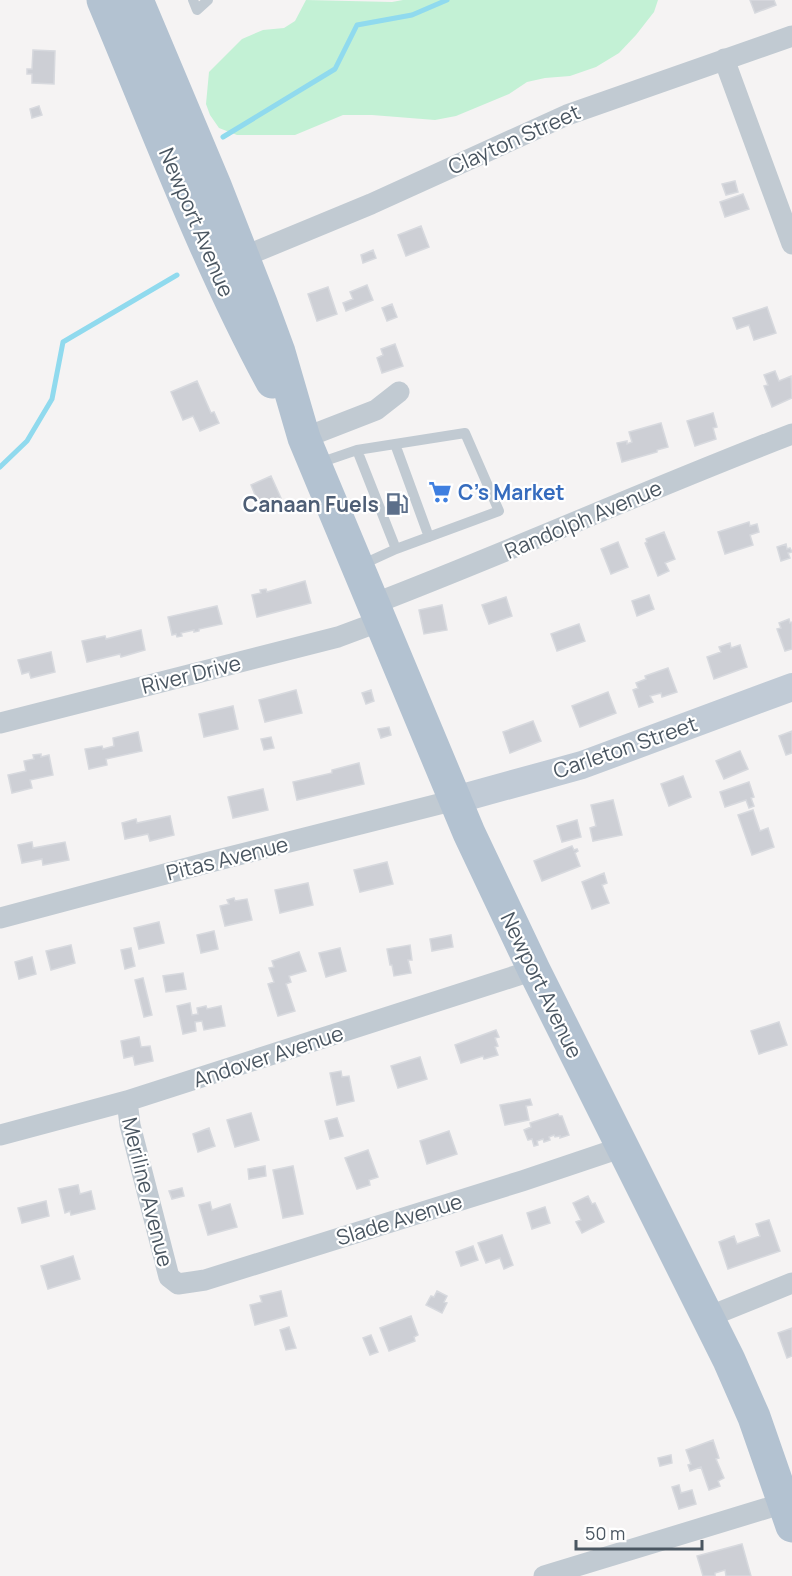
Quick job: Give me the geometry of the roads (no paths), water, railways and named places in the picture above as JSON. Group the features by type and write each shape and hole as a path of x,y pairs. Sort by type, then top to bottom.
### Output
{"main road":[{"name":"Newport Avenue","path":"103,0 232,302 257,355 309,451 455,801 534,970 708,1317 754,1417 788,1514"},
{"name":"Newport Avenue","path":"137,0 243,257 279,352 309,451"}],"street":[{"name":"Clayton Street","path":"243,257 371,204 558,119 792,36"},
{"path":"724,59 792,244"},
{"path":"309,451 376,410 399,392"},
{"name":"Randolph Avenue","path":"377,613 474,565 680,477 792,434"},
{"name":"River Drive","path":"0,723 338,637 377,613"},
{"name":"Carleton Street","path":"455,801 582,765 792,687"},
{"name":"Pitas Avenue","path":"0,918 210,862 455,801"},
{"name":"Andover Avenue","path":"0,1135 127,1101 534,970"},
{"name":"Meriline Avenue","path":"127,1101 130,1125 163,1256 172,1282"},
{"name":"Slade Avenue","path":"172,1282 187,1283 205,1280 623,1147"},
{"path":"708,1317 792,1283"},
{"path":"544,1576 788,1514"}],"lane":[{"path":"193,0 197,10 208,0"},
{"path":"309,451 357,450 465,433 499,511 396,549 358,567"},
{"path":"395,444 399,471 414,510 429,537"},
{"path":"357,450 375,480 390,519 396,549"}],"waterway":[{"path":"223,137 335,69 357,25 412,15 447,0"},
{"path":"0,467 27,441 52,399 63,342 177,275"}],"place":[{"name":"C's Market","path":"440,492"},
{"name":"Canaan Fuels","path":"397,504"}]}
